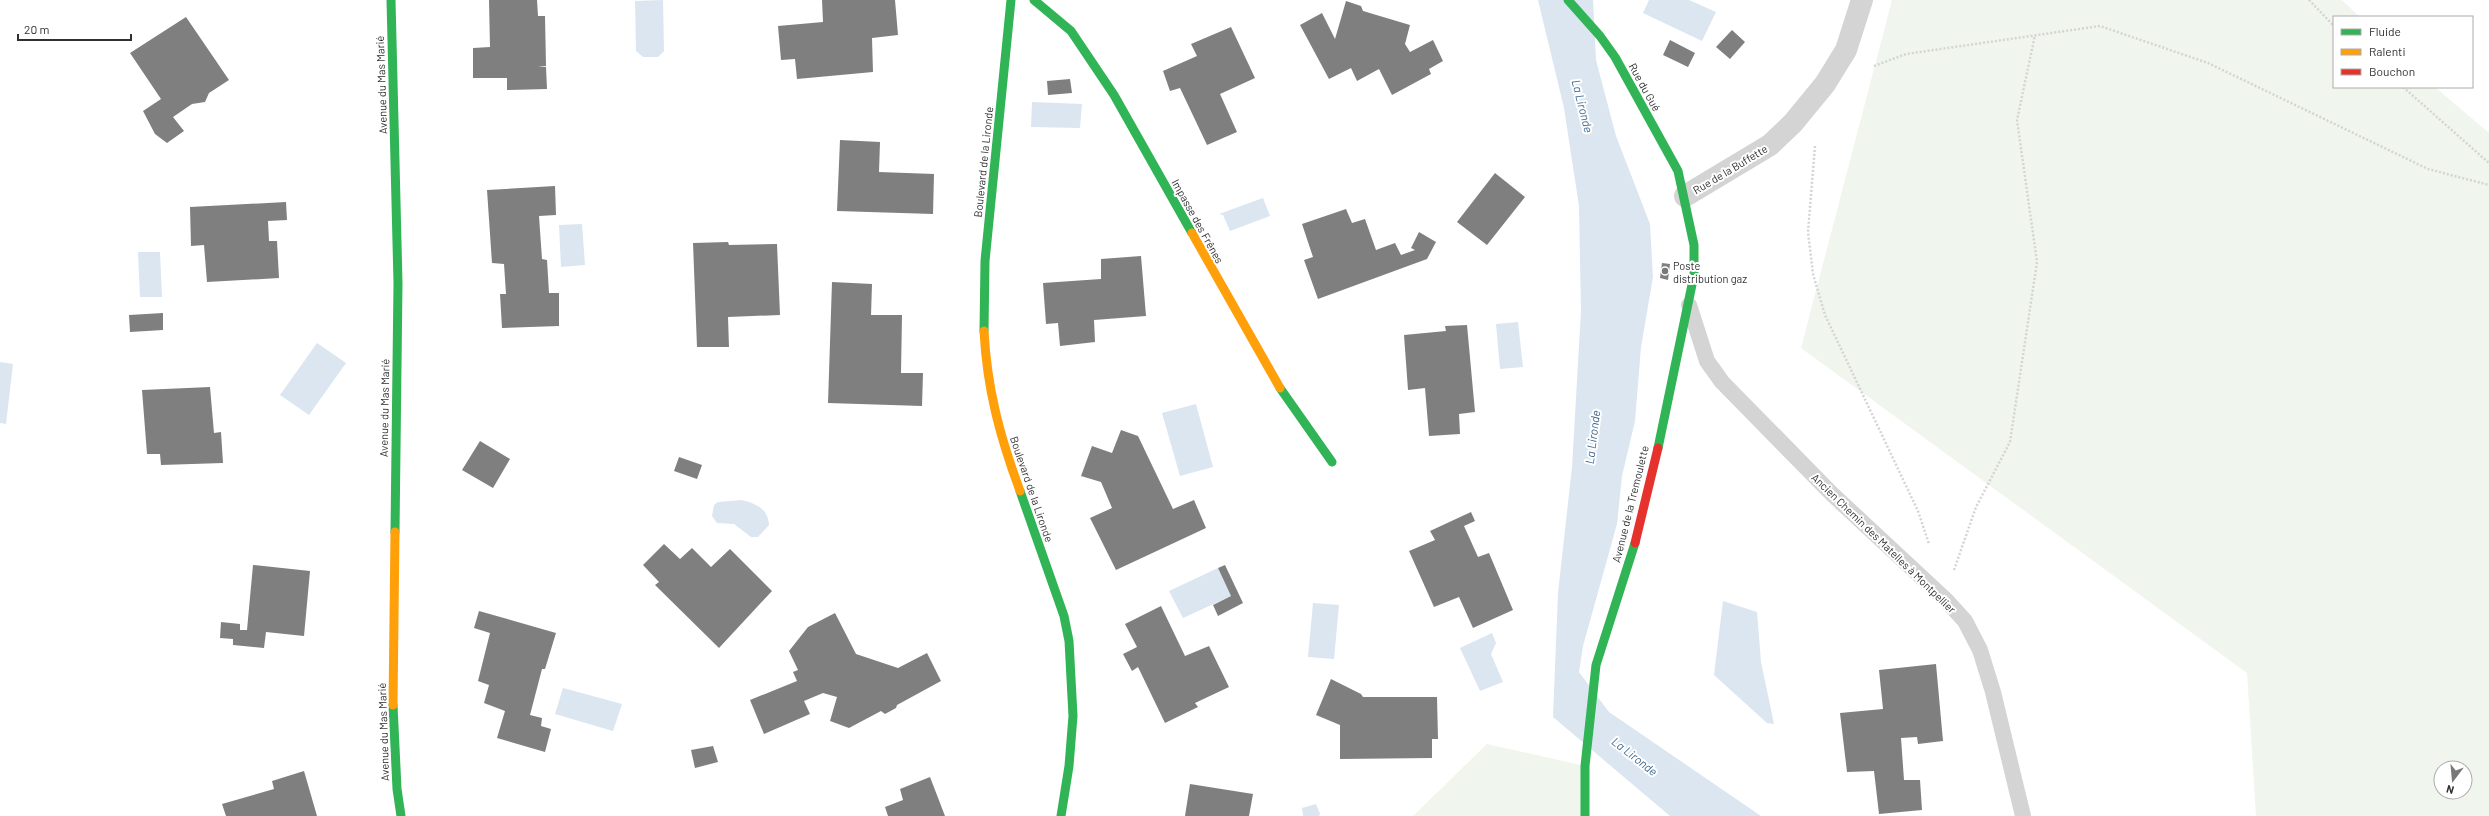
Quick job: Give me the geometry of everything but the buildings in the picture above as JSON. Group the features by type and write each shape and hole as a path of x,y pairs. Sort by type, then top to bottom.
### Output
{"street":[{"name":"Avenue du Mas Marié","path":"390,0 398,283 393,711 397,789 401,816"},
{"name":"Boulevard de la Lironde","path":"1011,0 985,261 983,323 988,383 1002,442 1064,616 1069,638 1074,700 1072,742 1062,816"},
{"name":"Impasse des Frênes","path":"1034,0 1071,31 1114,95 1272,376 1332,462"},
{"name":"Rue du Gué","path":"1568,0 1600,36 1615,57 1678,171 1685,196"},
{"name":"Rue de la Buffette","path":"1685,196 1770,145 1793,123 1825,84 1846,50 1862,0"},
{"name":"Avenue de la Tremoulette","path":"1585,816 1585,766 1596,665 1635,543 1674,379 1694,274 1694,245 1685,196"}],"lane":[{"name":"Ancien Chemin des Matelles à Montpellier","path":"1688,301 1698,338 1707,360 1722,382 1832,494 1945,598 1965,622 1980,650 2003,731 2023,816"}],"path":[{"path":"2309,0 2333,25"},
{"path":"1869,68 1906,54 2100,26 2208,63 2428,169 2489,184"},
{"path":"1945,598 1976,507 2010,442 2037,262 2017,120 2035,35"},
{"path":"2404,88 2489,163"},
{"path":"1816,140 1808,232 1813,274 1825,316 1918,511 1931,548"}],"shaded area":[{"path":"1892,0 2342,0 2359,16 2333,16 2333,88 2436,88 2489,133 2489,816 2256,816 2247,673 1801,348"},
{"path":"1487,744 1585,766 1585,816 1413,816"}],"water":[{"path":"663,0 664,51 658,57 643,57 636,51 635,1"},
{"name":"La Lironde","path":"1538,0 1593,0 1596,60 1616,136 1650,224 1653,277 1641,347 1635,421 1622,476 1617,524 1583,646 1579,672 1609,712 1761,816 1670,816 1553,717 1558,593 1572,467 1581,311 1579,206 1564,108"},
{"path":"1649,0 1689,0 1716,12 1702,41 1643,13"},
{"path":"1032,102 1082,104 1080,128 1031,127"},
{"path":"1263,198 1270,216 1230,231 1223,215 1219,214"},
{"path":"582,224 585,265 561,267 559,225"},
{"path":"138,252 160,252 162,297 140,297"},
{"path":"1518,322 1523,367 1500,369 1496,324"},
{"path":"317,343 346,363 309,415 280,395"},
{"path":"0,362 13,364 6,424 0,423"},
{"path":"1196,404 1213,467 1180,476 1162,413"},
{"path":"742,500 756,505 766,514 769,525 758,537 751,537 734,524 717,523 712,516 714,505 718,502"},
{"path":"1218,568 1231,596 1183,618 1169,591"},
{"path":"1723,601 1757,612 1761,662 1774,724 1767,723 1714,675"},
{"path":"1313,603 1339,605 1334,659 1308,657"},
{"path":"1492,633 1496,643 1491,654 1503,682 1480,691 1460,648"},
{"path":"563,688 622,704 613,731 555,714"},
{"path":"1316,804 1320,814 1319,816 1303,816 1302,808"}],"traffic: fast":[{"path":"391,0 398,283 395,532"},
{"path":"984,331 985,261 1011,0"},
{"path":"1034,0 1071,31 1114,95 1192,233"},
{"path":"1568,0 1600,36 1615,57 1678,171 1694,245 1694,275 1658,448"},
{"path":"1280,388 1332,462"},
{"path":"1020,491 1064,616 1069,641 1073,716 1069,766 1061,816"},
{"path":"1585,816 1585,766 1596,665 1635,543"},
{"path":"393,705 397,789 401,816"}],"traffic: slow":[{"path":"1192,233 1280,388"},
{"path":"984,331 991,393 1006,451 1020,491"},
{"path":"393,705 395,532"}],"traffic: jam":[{"path":"1635,543 1658,448"}],"place":[{"name":"Poste distribution gaz","path":"1665,271"}]}
